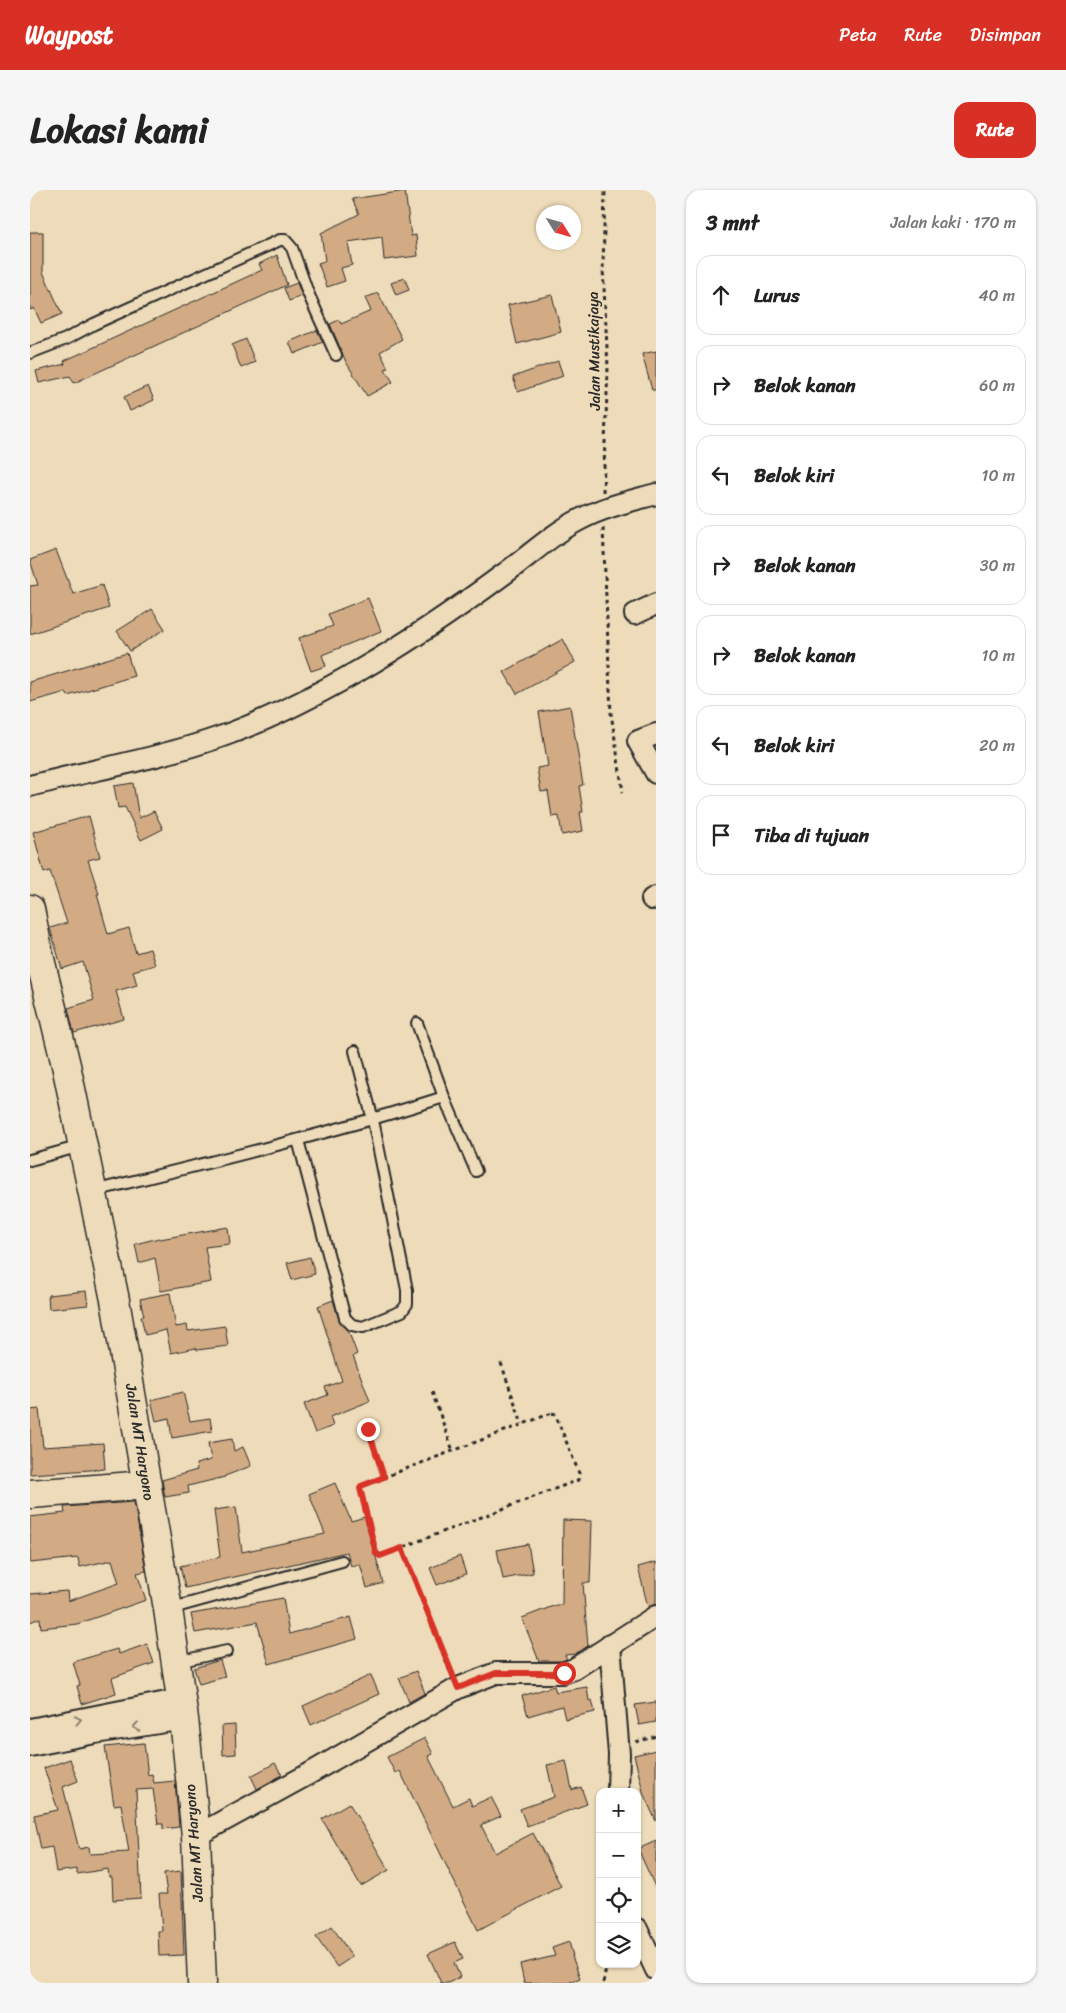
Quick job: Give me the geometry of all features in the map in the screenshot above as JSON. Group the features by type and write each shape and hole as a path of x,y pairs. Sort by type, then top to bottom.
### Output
{"main road":[{"name":"Jalan MT Haryono","path":"30,909 39,955 66,1065 126,1360 177,1662 196,1836 202,1983"},
{"path":"30,1494 146,1485"}],"street":[{"path":"30,786 194,745 245,727 298,703 360,670 426,629 504,574 563,529 582,518 656,494"},
{"path":"635,614 656,604"},
{"path":"656,734 638,741 656,773"},
{"path":"196,1836 308,1775 458,1688 496,1673 564,1673 574,1669 656,1616"},
{"path":"610,1645 619,1754 618,1788"},
{"path":"30,1729 183,1709"},
{"path":"30,1746 95,1733 183,1709"},
{"path":"641,1938 656,1970"}],"lane":[{"path":"30,353 66,339 103,320 280,240 285,240 292,248 308,293 336,355"},
{"path":"417,1023 444,1097 476,1171"},
{"path":"298,1140 345,1318 352,1325 363,1327 402,1311 408,1298 373,1120 356,1051"},
{"path":"92,1192 373,1120 444,1097"},
{"path":"30,1160 82,1146"},
{"path":"168,1609 342,1561"},
{"path":"177,1662 227,1651"}],"path":[{"name":"Jalan Mustikajaya","path":"605,190 603,268 608,368 602,511 611,713 623,792"},
{"path":"500,1363 522,1424"},
{"path":"432,1392 453,1451"},
{"path":"552,1412 555,1414 579,1473 578,1480 380,1556 376,1553 361,1486 522,1424 552,1412"},
{"path":"368,1429 384,1477"},
{"path":"402,1548 458,1688"},
{"path":"603,1983 605,1968"}],"building":[{"path":"405,191 411,236 416,235 418,256 384,260 382,237 348,242 352,265 341,268 345,281 327,287 318,263 325,261 321,233 359,214 352,199"},
{"path":"30,232 43,232 43,272 62,314 41,323 34,308 30,310"},
{"path":"277,255 287,285 74,383 70,376 39,383 36,371 65,364 64,361 262,270 259,264"},
{"path":"405,278 409,290 396,295 391,283"},
{"path":"297,283 302,296 289,301 284,288"},
{"path":"378,293 402,339 380,352 388,368 385,369 393,382 367,396 346,362 330,324 339,320 341,324 371,311 365,298"},
{"path":"552,295 561,332 517,344 508,305"},
{"path":"317,330 323,342 294,354 289,342"},
{"path":"246,339 255,362 241,368 232,345"},
{"path":"656,351 656,390 652,390 642,354"},
{"path":"558,361 563,376 518,392 513,377"},
{"path":"148,386 154,400 130,411 124,397"},
{"path":"56,550 73,594 102,585 109,608 30,634 30,586 38,585 30,560"},
{"path":"368,598 381,631 322,655 326,666 311,671 299,638 333,626 328,614"},
{"path":"152,609 165,629 130,651 117,631"},
{"path":"563,639 575,662 517,694 504,672"},
{"path":"127,653 134,676 68,696 66,692 30,702 30,682"},
{"path":"570,706 583,785 579,786 583,812 580,812 583,831 562,835 559,816 552,817 548,791 541,792 537,768 548,766 539,712"},
{"path":"133,783 139,818 154,811 163,829 141,840 125,807 118,808 114,786"},
{"path":"89,816 100,857 88,860 99,894 97,894 108,934 129,928 136,953 150,949 155,965 133,971 137,985 116,991 124,1019 74,1033 68,1008 94,1000 83,962 62,969 50,928 67,923 50,871 44,873 33,832"},
{"path":"228,1227 230,1244 205,1247 211,1282 161,1291 155,1258 139,1263 135,1244 159,1238"},
{"path":"310,1257 315,1274 292,1280 287,1263"},
{"path":"86,1291 88,1305 49,1309 48,1295"},
{"path":"170,1293 176,1327 187,1325 188,1331 225,1326 228,1346 197,1350 196,1348 171,1353 166,1330 145,1335 141,1316 144,1316 140,1299"},
{"path":"333,1300 339,1320 348,1330 357,1354 353,1356 370,1401 330,1417 333,1426 315,1433 304,1404 328,1395 325,1387 342,1381 318,1306"},
{"path":"183,1392 190,1421 210,1418 212,1431 172,1438 169,1418 156,1421 151,1400"},
{"path":"39,1409 43,1447 103,1443 105,1469 30,1474 30,1410"},
{"path":"232,1439 234,1451 243,1447 251,1466 225,1477 188,1486 189,1493 165,1497 162,1480 197,1470 196,1464 211,1460 208,1443"},
{"path":"335,1483 351,1521 365,1517 383,1583 367,1588 360,1564 351,1566 347,1552 185,1588 180,1566 220,1557 214,1510 236,1507 242,1552 325,1534 309,1494"},
{"path":"134,1502 146,1571 137,1573 146,1600 77,1624 41,1628 40,1618 30,1622 30,1594 67,1591 68,1601 119,1583 112,1560 80,1567 78,1558 30,1563 30,1517 65,1513 64,1507"},
{"path":"563,1520 592,1521 590,1583 583,1583 588,1646 575,1654 565,1655 567,1659 561,1661 539,1661 522,1618 556,1605 562,1605"},
{"path":"528,1544 533,1573 503,1579 497,1550"},
{"path":"460,1556 466,1574 437,1585 430,1568"},
{"path":"656,1562 656,1604 648,1607 638,1567"},
{"path":"283,1598 289,1634 351,1617 357,1639 269,1664 257,1622 195,1633 191,1614"},
{"path":"147,1644 154,1663 112,1678 116,1693 82,1704 77,1686 80,1685 73,1662 117,1649 119,1654"},
{"path":"220,1660 225,1677 199,1684 194,1668"},
{"path":"416,1671 425,1693 409,1702 399,1678"},
{"path":"371,1675 379,1694 311,1725 303,1706"},
{"path":"554,1686 556,1692 587,1687 589,1701 592,1700 595,1712 565,1719 562,1706 528,1716 522,1696"},
{"path":"656,1702 656,1722 639,1725 635,1705"},
{"path":"235,1725 236,1754 223,1755 222,1726"},
{"path":"425,1738 433,1754 428,1756 453,1806 469,1798 472,1806 491,1797 501,1816 481,1825 495,1853 533,1833 561,1886 478,1930 400,1771 395,1773 387,1757"},
{"path":"144,1743 148,1775 152,1774 154,1783 175,1781 179,1827 163,1829 163,1824 158,1824 153,1789 136,1790 141,1898 113,1900 112,1877 109,1877 108,1869 77,1874 77,1869 56,1872 52,1847 41,1849 34,1815 58,1810 44,1768 70,1759 78,1781 63,1787 79,1849 89,1847 90,1854 129,1852 121,1804 114,1805 105,1747"},
{"path":"656,1750 656,1821 644,1795 634,1755"},
{"path":"566,1761 572,1790 581,1787 587,1804 527,1826 520,1809 554,1797 547,1765"},
{"path":"275,1763 282,1775 257,1789 251,1776"},
{"path":"349,1803 389,1870 361,1886 322,1819"},
{"path":"656,1841 656,1889 641,1856 641,1848"},
{"path":"181,1871 184,1955 159,1956 158,1931 162,1931 159,1894 167,1894 164,1873"},
{"path":"332,1926 352,1957 337,1967 316,1937"},
{"path":"455,1942 463,1959 454,1963 460,1977 448,1983 441,1983 428,1954"},
{"path":"569,1942 580,1978 568,1983 524,1983 520,1964 555,1956 552,1948"}],"route":[{"path":"368,1429 384,1477 360,1488 376,1553 380,1556 402,1548 458,1688 496,1673 564,1673"}]}
